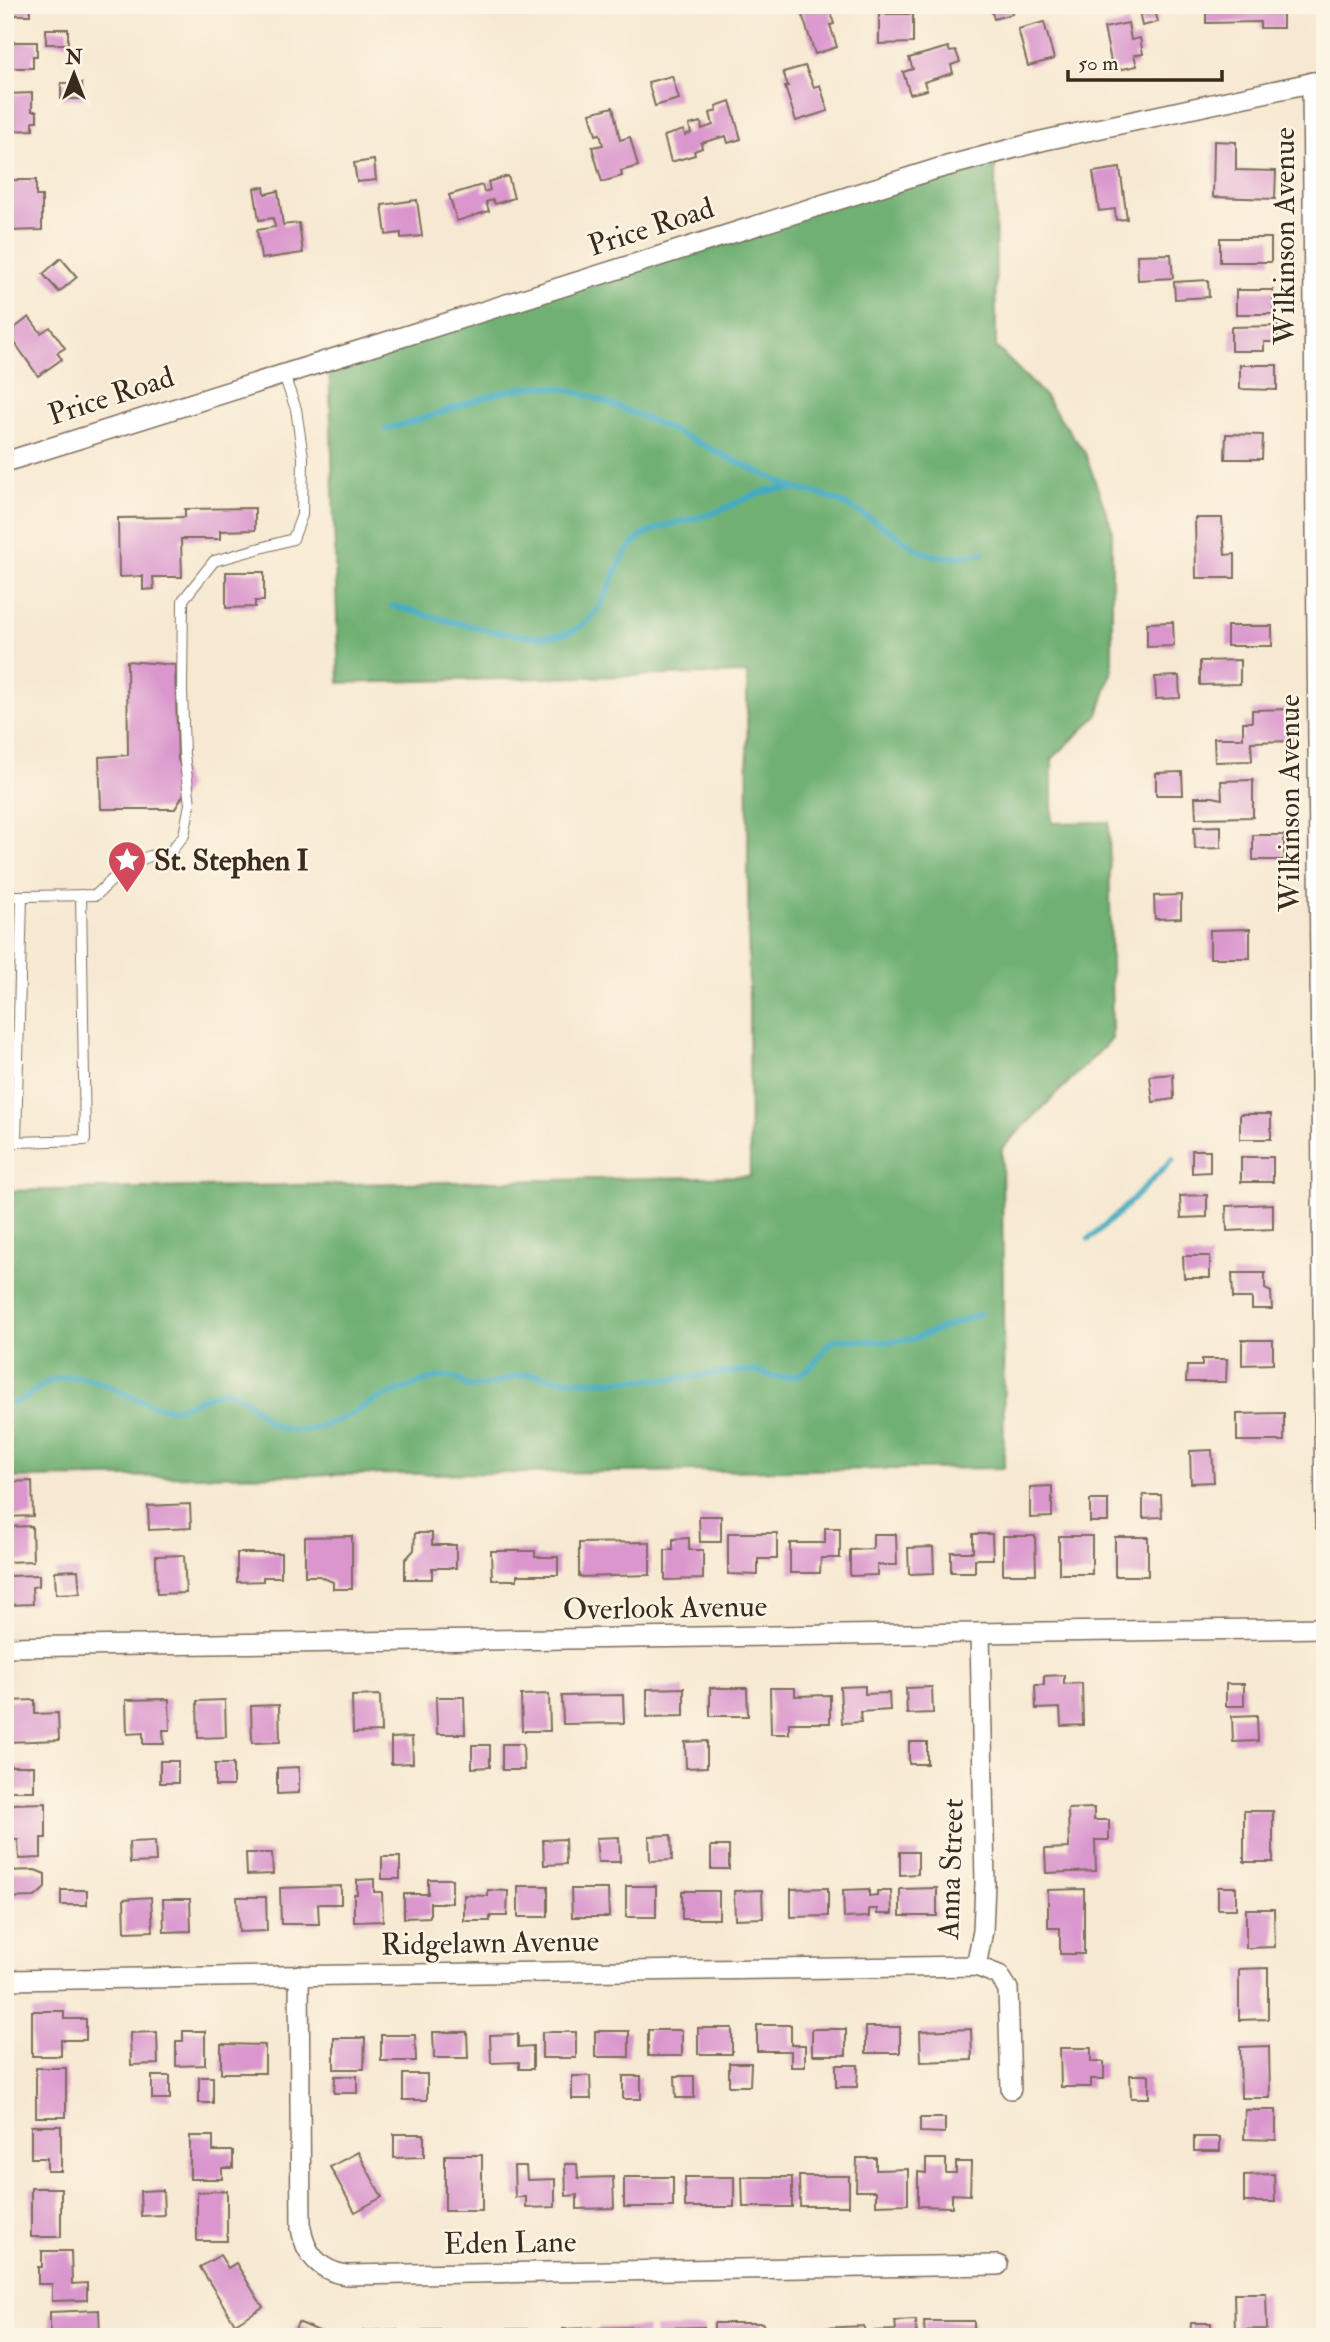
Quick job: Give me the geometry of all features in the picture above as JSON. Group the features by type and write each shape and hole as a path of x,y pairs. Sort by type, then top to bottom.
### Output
{"street":[{"name":"Price Road","path":"5,462 283,372 936,169 1041,141 1319,81"},
{"name":"Wilkinson Avenue","path":"1319,81 1325,1524"},
{"name":"Overlook Avenue","path":"5,1647 1325,1628"},
{"name":"Anna Street","path":"980,1633 985,1883 983,1931 976,1966 999,1975 1008,1989 1011,2089"},
{"name":"Ridgelawn Avenue","path":"5,1980 976,1966"},
{"name":"Eden Lane","path":"299,1975 301,2228 303,2240 313,2260 323,2268 346,2275 998,2265"}],"lane":[{"path":"5,896 96,895 128,865 171,851 184,835 190,804 181,690 183,600 214,561 293,540 302,515 303,457 296,409 283,372"},
{"path":"22,896 11,1142 85,1140 81,895"}],"green space":[{"path":"995,153 996,347 1043,394 1085,453 1112,529 1112,670 1098,715 1052,759 1052,823 1109,822 1112,1039 1002,1148 1004,1468 5,1478 5,1191 750,1176 747,673 339,683 329,359"}],"building":[{"path":"7,5 30,5 30,15 7,15"},
{"path":"799,5 828,5 834,24 830,25 837,47 815,54"},
{"path":"990,5 1010,5 1012,14 994,19"},
{"path":"1154,5 1158,22 1142,26 1138,6"},
{"path":"1206,5 1283,5 1283,28 1260,28 1260,22 1206,23"},
{"path":"879,14 913,14 913,43 879,44"},
{"path":"1044,22 1054,59 1028,66 1018,29"},
{"path":"1128,23 1131,40 1140,38 1143,54 1134,55 1137,66 1113,71 1104,28"},
{"path":"46,29 68,29 68,44 46,44"},
{"path":"10,42 37,42 37,56 33,56 33,68 5,68 5,53 10,53"},
{"path":"948,47 950,52 956,51 960,62 951,65 953,73 924,82 927,90 910,94 903,72 913,69 909,58"},
{"path":"805,66 814,87 820,85 828,111 796,121 783,72"},
{"path":"672,76 679,99 655,106 648,82"},
{"path":"61,83 82,83 83,99 61,99"},
{"path":"32,93 32,111 37,111 33,130 7,131 6,94"},
{"path":"730,101 741,139 728,143 726,136 701,143 702,148 694,151 695,155 671,162 664,136 684,130 685,135 691,133 689,125 701,122 702,129 713,125 710,113 717,111 716,106"},
{"path":"613,107 620,140 630,137 638,166 621,171 622,176 602,182 592,147 603,145 600,134 596,135 590,113"},
{"path":"1214,141 1236,142 1236,170 1276,171 1275,199 1213,197"},
{"path":"374,160 376,180 357,182 354,163"},
{"path":"1120,168 1127,219 1116,220 1115,209 1099,211 1093,172"},
{"path":"508,176 514,198 495,204 493,200 486,202 489,211 457,221 449,195 482,185 484,192 490,190 488,182"},
{"path":"7,180 36,180 36,196 42,196 42,230 8,231"},
{"path":"264,187 265,194 278,191 283,225 299,223 303,253 261,259 257,230 275,227 273,218 259,220 254,188"},
{"path":"417,200 422,236 401,238 401,233 386,235 382,205"},
{"path":"1220,238 1271,238 1271,262 1220,262"},
{"path":"1171,254 1173,278 1138,280 1137,255"},
{"path":"61,258 77,277 59,292 43,274"},
{"path":"1208,280 1209,297 1175,299 1174,282"},
{"path":"1236,290 1273,290 1273,314 1236,314"},
{"path":"29,317 41,333 50,327 65,348 57,353 62,359 38,376 8,333"},
{"path":"1277,326 1277,342 1264,342 1264,351 1231,351 1231,327"},
{"path":"1240,365 1277,365 1277,390 1240,389"},
{"path":"1226,434 1263,435 1262,459 1225,459"},
{"path":"255,508 255,530 220,531 220,539 181,539 182,577 153,577 154,589 143,590 143,576 119,577 118,518 185,517 185,509"},
{"path":"1195,518 1222,518 1225,555 1235,554 1235,578 1196,578"},
{"path":"226,572 264,572 264,601 255,601 255,607 226,608"},
{"path":"1173,622 1174,646 1147,647 1147,623"},
{"path":"1227,626 1272,626 1272,646 1227,646"},
{"path":"1240,660 1240,684 1200,685 1200,661"},
{"path":"127,661 175,665 178,759 188,787 175,809 101,809 99,757 128,755"},
{"path":"1179,676 1180,698 1156,699 1155,677"},
{"path":"1293,709 1294,741 1251,742 1252,761 1215,762 1214,738 1243,738 1243,722 1252,722 1252,710"},
{"path":"1182,772 1183,795 1156,795 1156,773"},
{"path":"1253,780 1253,817 1196,818 1195,797 1222,799 1221,781"},
{"path":"1221,826 1221,848 1195,849 1194,827"},
{"path":"1253,835 1284,835 1284,860 1253,860"},
{"path":"1181,895 1181,918 1155,919 1154,896"},
{"path":"1250,929 1250,958 1210,958 1210,930"},
{"path":"1173,1074 1174,1099 1153,1102 1150,1076"},
{"path":"1240,1114 1271,1114 1271,1139 1240,1139"},
{"path":"1192,1150 1210,1150 1210,1172 1192,1173"},
{"path":"1241,1157 1273,1157 1273,1182 1241,1182"},
{"path":"1207,1195 1207,1217 1181,1218 1180,1196"},
{"path":"1273,1204 1273,1229 1227,1231 1226,1206"},
{"path":"1183,1256 1210,1256 1210,1278 1184,1278"},
{"path":"1232,1273 1265,1273 1265,1289 1271,1292 1272,1309 1252,1309 1252,1298 1233,1298"},
{"path":"1242,1340 1273,1340 1273,1364 1242,1365"},
{"path":"1202,1359 1227,1359 1226,1382 1186,1382 1187,1366 1202,1366"},
{"path":"1284,1413 1284,1441 1237,1441 1237,1414"},
{"path":"1212,1450 1214,1482 1191,1483 1190,1451"},
{"path":"32,1481 33,1516 5,1517 5,1482"},
{"path":"1052,1486 1052,1517 1030,1518 1030,1487"},
{"path":"1143,1495 1161,1495 1162,1517 1143,1518"},
{"path":"1090,1500 1108,1500 1108,1522 1090,1522"},
{"path":"190,1504 191,1528 149,1530 148,1506"},
{"path":"699,1516 721,1516 721,1542 700,1542"},
{"path":"32,1526 33,1561 5,1562 5,1527"},
{"path":"825,1528 840,1528 840,1558 821,1558 820,1573 790,1573 790,1543 825,1543"},
{"path":"415,1533 432,1533 432,1545 456,1545 456,1568 432,1568 432,1579 405,1579 405,1560 414,1550"},
{"path":"728,1533 777,1533 777,1559 758,1559 758,1575 728,1574"},
{"path":"873,1534 896,1534 897,1565 877,1565 877,1575 850,1576 850,1550 873,1549"},
{"path":"973,1534 992,1534 993,1559 975,1559 975,1572 951,1572 951,1552 973,1552"},
{"path":"352,1536 352,1589 333,1589 333,1582 319,1576 305,1576 305,1537"},
{"path":"1003,1536 1035,1536 1036,1574 1003,1574"},
{"path":"1059,1536 1092,1536 1092,1574 1059,1574"},
{"path":"1115,1537 1148,1537 1148,1576 1115,1576"},
{"path":"689,1538 689,1550 703,1550 703,1579 665,1580 665,1550 673,1550 673,1539"},
{"path":"650,1542 650,1575 579,1577 579,1543"},
{"path":"933,1547 934,1573 909,1574 908,1548"},
{"path":"491,1551 535,1551 535,1557 558,1557 558,1575 517,1575 517,1580 492,1580"},
{"path":"237,1553 281,1553 281,1577 237,1582"},
{"path":"184,1555 186,1593 157,1594 156,1556"},
{"path":"78,1570 80,1593 56,1594 55,1571"},
{"path":"39,1575 39,1586 32,1587 33,1604 9,1605 8,1576"},
{"path":"1064,1675 1064,1684 1082,1683 1083,1725 1061,1726 1060,1708 1036,1709 1035,1685 1044,1685 1044,1676"},
{"path":"1226,1684 1244,1684 1244,1706 1226,1706"},
{"path":"865,1686 865,1694 889,1693 890,1710 860,1712 861,1722 842,1723 840,1687"},
{"path":"932,1687 933,1713 907,1714 906,1688"},
{"path":"684,1688 684,1716 647,1717 647,1689"},
{"path":"710,1688 747,1688 748,1716 710,1716"},
{"path":"770,1688 795,1688 795,1696 830,1695 830,1723 789,1723 789,1734 771,1734"},
{"path":"549,1694 550,1731 522,1731 521,1695"},
{"path":"380,1695 381,1732 353,1733 352,1696"},
{"path":"623,1695 624,1723 563,1724 562,1696"},
{"path":"436,1697 464,1697 465,1734 437,1734"},
{"path":"169,1699 170,1730 163,1730 164,1744 143,1744 143,1733 127,1734 126,1700"},
{"path":"35,1700 35,1714 58,1713 59,1740 8,1742 7,1701"},
{"path":"225,1700 226,1737 198,1738 197,1701"},
{"path":"279,1705 280,1742 252,1743 251,1706"},
{"path":"1257,1715 1258,1741 1233,1742 1232,1716"},
{"path":"412,1737 413,1763 391,1764 391,1738"},
{"path":"707,1741 707,1767 686,1768 685,1742"},
{"path":"909,1742 927,1742 927,1764 909,1764"},
{"path":"502,1744 523,1744 524,1770 502,1770"},
{"path":"472,1745 490,1745 490,1767 472,1768"},
{"path":"160,1761 178,1761 178,1783 160,1783"},
{"path":"215,1764 233,1764 233,1786 215,1786"},
{"path":"5,1766 34,1766 34,1791 5,1791"},
{"path":"299,1767 299,1793 277,1794 277,1768"},
{"path":"46,1803 46,1838 41,1838 41,1858 19,1859 18,1840 11,1840 10,1804"},
{"path":"1094,1808 1094,1820 1109,1820 1109,1840 1095,1840 1096,1871 1046,1873 1045,1849 1069,1848 1068,1809"},
{"path":"1244,1811 1273,1811 1273,1862 1244,1862"},
{"path":"671,1835 672,1860 650,1861 649,1836"},
{"path":"619,1837 620,1862 598,1862 596,1838"},
{"path":"565,1839 566,1864 544,1865 543,1840"},
{"path":"155,1841 156,1862 130,1863 129,1842"},
{"path":"711,1846 729,1846 729,1869 711,1869"},
{"path":"900,1852 918,1852 918,1874 900,1875"},
{"path":"246,1853 272,1853 273,1874 247,1875"},
{"path":"382,1857 400,1857 400,1879 382,1879"},
{"path":"35,1870 45,1874 45,1888 35,1897 5,1898 5,1871"},
{"path":"374,1879 374,1892 382,1892 383,1921 354,1922 357,1880"},
{"path":"428,1879 452,1879 452,1903 430,1903 430,1917 404,1918 404,1894 428,1894"},
{"path":"341,1886 341,1904 318,1904 319,1924 281,1924 280,1888"},
{"path":"518,1886 548,1886 548,1917 518,1917"},
{"path":"626,1886 656,1886 656,1917 626,1917"},
{"path":"1218,1887 1236,1887 1236,1909 1218,1909"},
{"path":"828,1888 828,1916 791,1917 791,1889"},
{"path":"937,1888 937,1916 900,1916 900,1889"},
{"path":"571,1889 608,1889 609,1917 572,1917"},
{"path":"869,1889 869,1896 877,1895 877,1891 891,1891 892,1914 877,1914 877,1909 869,1909 869,1917 844,1918 843,1890"},
{"path":"1084,1889 1084,1954 1060,1954 1060,1928 1048,1928 1048,1890"},
{"path":"61,1890 87,1890 87,1905 61,1905"},
{"path":"488,1890 508,1891 507,1916 490,1916 490,1921 464,1921 464,1895 488,1896"},
{"path":"762,1890 763,1918 735,1919 734,1891"},
{"path":"682,1891 719,1891 719,1919 682,1919"},
{"path":"151,1897 153,1931 125,1932 124,1899"},
{"path":"237,1897 266,1897 267,1931 239,1932"},
{"path":"163,1899 190,1899 191,1931 164,1932"},
{"path":"1246,1909 1274,1909 1275,1947 1246,1948"},
{"path":"1268,1968 1268,2019 1239,2020 1239,1969"},
{"path":"32,2011 64,2011 64,2019 86,2019 86,2040 61,2040 61,2056 32,2056"},
{"path":"757,2025 791,2025 791,2045 805,2045 805,2067 791,2067 791,2051 757,2051"},
{"path":"866,2027 900,2027 900,2053 866,2053"},
{"path":"698,2028 732,2028 732,2054 698,2054"},
{"path":"812,2029 846,2029 846,2055 812,2055"},
{"path":"971,2029 972,2060 921,2062 920,2031"},
{"path":"648,2030 682,2030 682,2056 648,2056"},
{"path":"183,2031 205,2031 205,2065 176,2066 176,2041 183,2041"},
{"path":"595,2031 629,2031 629,2057 595,2057"},
{"path":"157,2032 158,2064 131,2065 130,2033"},
{"path":"433,2032 467,2032 468,2058 434,2058"},
{"path":"542,2032 576,2032 576,2058 542,2058"},
{"path":"518,2034 518,2047 533,2046 533,2069 519,2069 519,2062 491,2063 490,2035"},
{"path":"381,2035 415,2035 416,2061 381,2061"},
{"path":"334,2038 365,2038 364,2069 334,2069"},
{"path":"221,2044 265,2045 265,2073 221,2073"},
{"path":"1269,2046 1270,2098 1241,2098 1240,2047"},
{"path":"1060,2048 1091,2048 1091,2062 1104,2062 1104,2079 1091,2079 1091,2087 1061,2087"},
{"path":"729,2063 751,2063 750,2086 729,2086"},
{"path":"836,2065 858,2065 857,2087 836,2087"},
{"path":"36,2068 66,2068 66,2117 36,2117"},
{"path":"403,2074 427,2074 427,2100 403,2100"},
{"path":"1130,2075 1149,2075 1149,2098 1131,2098"},
{"path":"152,2076 170,2076 170,2099 152,2099"},
{"path":"335,2076 357,2076 357,2093 334,2093"},
{"path":"572,2076 590,2076 591,2099 572,2099"},
{"path":"623,2076 641,2076 641,2099 623,2099"},
{"path":"675,2076 694,2076 694,2098 676,2098"},
{"path":"199,2077 213,2077 213,2103 199,2103"},
{"path":"1245,2110 1276,2110 1276,2140 1244,2139"},
{"path":"920,2118 945,2118 945,2133 920,2132"},
{"path":"31,2126 61,2126 61,2171 47,2171 47,2158 31,2158"},
{"path":"394,2134 424,2134 424,2157 394,2158"},
{"path":"190,2136 213,2136 213,2151 233,2151 233,2168 222,2168 222,2179 190,2179"},
{"path":"1194,2137 1220,2137 1220,2151 1194,2151"},
{"path":"358,2152 382,2197 355,2212 330,2167"},
{"path":"445,2155 482,2155 482,2211 445,2211"},
{"path":"857,2158 876,2158 876,2170 908,2169 908,2204 876,2205 876,2191 856,2191"},
{"path":"926,2159 946,2159 946,2173 956,2173 956,2162 971,2162 970,2195 952,2194 952,2207 918,2206 918,2172 926,2173"},
{"path":"565,2164 577,2164 578,2178 613,2177 614,2208 577,2209 577,2195 566,2196"},
{"path":"514,2166 526,2166 527,2180 555,2179 555,2207 526,2208 526,2197 515,2197"},
{"path":"1274,2174 1275,2202 1244,2202 1244,2175"},
{"path":"799,2176 849,2176 849,2206 800,2206"},
{"path":"624,2177 673,2177 673,2207 624,2207"},
{"path":"685,2177 734,2177 734,2207 685,2207"},
{"path":"742,2177 792,2177 792,2207 743,2207"},
{"path":"31,2188 61,2188 61,2237 31,2237"},
{"path":"163,2190 164,2215 141,2216 140,2191"},
{"path":"227,2191 227,2241 197,2241 197,2192"},
{"path":"42,2251 71,2251 72,2284 87,2283 87,2300 52,2301 52,2284 38,2284"},
{"path":"220,2255 228,2268 236,2263 263,2307 235,2324 200,2267"},
{"path":"1234,2293 1266,2293 1267,2329 1235,2330"},
{"path":"99,2310 100,2337 50,2337 50,2312"},
{"path":"916,2320 917,2337 874,2337 874,2331 896,2330 895,2321"},
{"path":"924,2321 974,2321 974,2337 925,2337"},
{"path":"298,2322 333,2337 292,2337"},
{"path":"714,2323 763,2323 764,2337 714,2337"},
{"path":"1191,2323 1211,2323 1211,2337 1190,2337"},
{"path":"864,2326 864,2337 820,2337 820,2328"},
{"path":"647,2327 647,2337 598,2337 598,2328"},
{"path":"704,2327 704,2337 655,2337 654,2328"},
{"path":"591,2328 591,2337 563,2337 563,2329"},
{"path":"812,2328 812,2337 779,2337 779,2330"},
{"path":"492,2329 527,2329 527,2337 492,2337"},
{"path":"397,2330 397,2337 363,2337 363,2331"},
{"path":"423,2330 457,2330 457,2337 423,2337"}],"waterway":[{"path":"385,429 510,390 551,387 582,394 636,414 793,487"},
{"path":"392,606 503,633 526,636 564,634 580,627 592,616 601,604 621,561 641,537 656,529 711,514 771,490 804,490 835,500 865,515 925,553 947,556 983,553"},
{"path":"1089,1239 1173,1159"},
{"path":"5,1405 21,1400 49,1382 80,1377 155,1406 168,1408 184,1406 213,1394 228,1392 246,1400 276,1426 287,1430 301,1430 331,1423 383,1397 421,1382 445,1377 461,1381 468,1387 491,1385 529,1374 597,1381 675,1379 738,1371 793,1377 810,1368 830,1343 838,1339 886,1342 913,1339 980,1314"}],"place":[{"name":"St. Stephen I","path":"127,894"}]}
